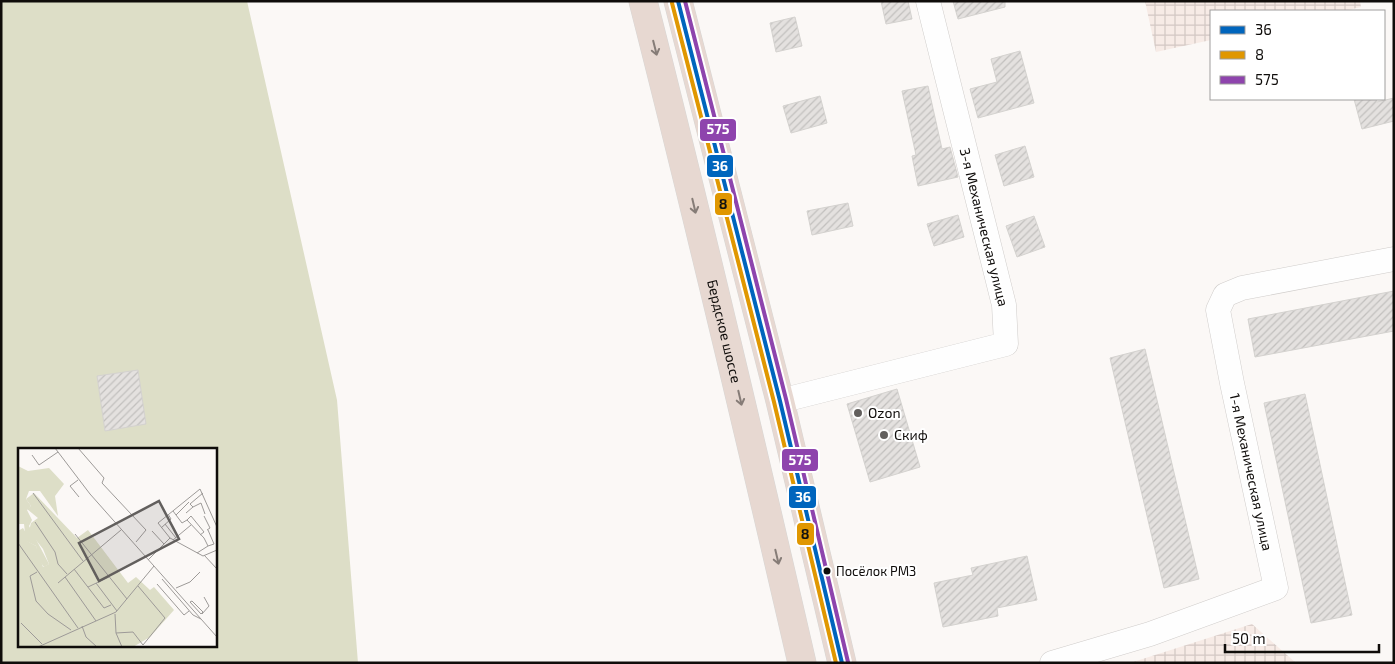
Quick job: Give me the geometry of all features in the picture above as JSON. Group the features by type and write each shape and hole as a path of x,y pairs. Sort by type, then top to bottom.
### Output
{"highway":[{"name":"Бердское шоссе","path":"643,1 675,125 802,663"},
{"path":"678,1 780,401 842,663"}],"street":[{"name":"3-я Механическая улица","path":"780,401 1006,344 1004,305 928,1"},
{"name":"1-я Механическая улица","path":"1052,663 1150,634 1276,588 1218,310 1225,295 1242,288 1394,259"}],"shaded area":[{"path":"1145,1 1360,1 1361,7 1348,10 1210,10 1210,40 1156,52"},
{"path":"1252,624 1296,663 1130,663"}],"green space":[{"path":"1,1 247,1 337,400 358,663 1,663"}],"building":[{"path":"881,1 908,1 912,19 886,24"},
{"path":"953,1 1005,1 1005,7 958,19"},
{"path":"795,17 802,46 776,52 770,23"},
{"path":"1020,51 1034,103 978,118 970,89 997,82 991,59"},
{"path":"928,86 942,149 950,147 958,177 918,186 912,156 916,155 902,91"},
{"path":"820,96 827,123 791,133 783,106"},
{"path":"1394,98 1394,121 1362,129 1354,100 1376,100 1377,102"},
{"path":"1025,146 1034,177 1004,186 995,155"},
{"path":"848,203 853,226 812,235 807,211"},
{"path":"958,215 964,237 934,246 927,224"},
{"path":"1034,216 1045,247 1017,257 1006,226"},
{"path":"1394,291 1394,331 1255,357 1248,319"},
{"path":"1145,349 1199,579 1164,588 1110,358"},
{"path":"138,370 146,424 105,431 97,376"},
{"name":"Скиф","path":"897,389 920,467 870,482 847,404"},
{"path":"1305,394 1352,615 1311,623 1264,403"},
{"path":"1027,556 1037,600 997,608 998,616 943,627 934,583 973,575 971,568"}],"transit line":[{"name":"36","path":"678,1 780,401 842,663"},
{"name":"575","path":"685,1 786,399 848,662"},
{"name":"8","path":"672,3 774,402 836,663"}],"place":[{"name":"Ozon","path":"858,413"},
{"name":"Скиф","path":"884,435"},
{"name":"Посёлок РМЗ","path":"827,571"}]}
